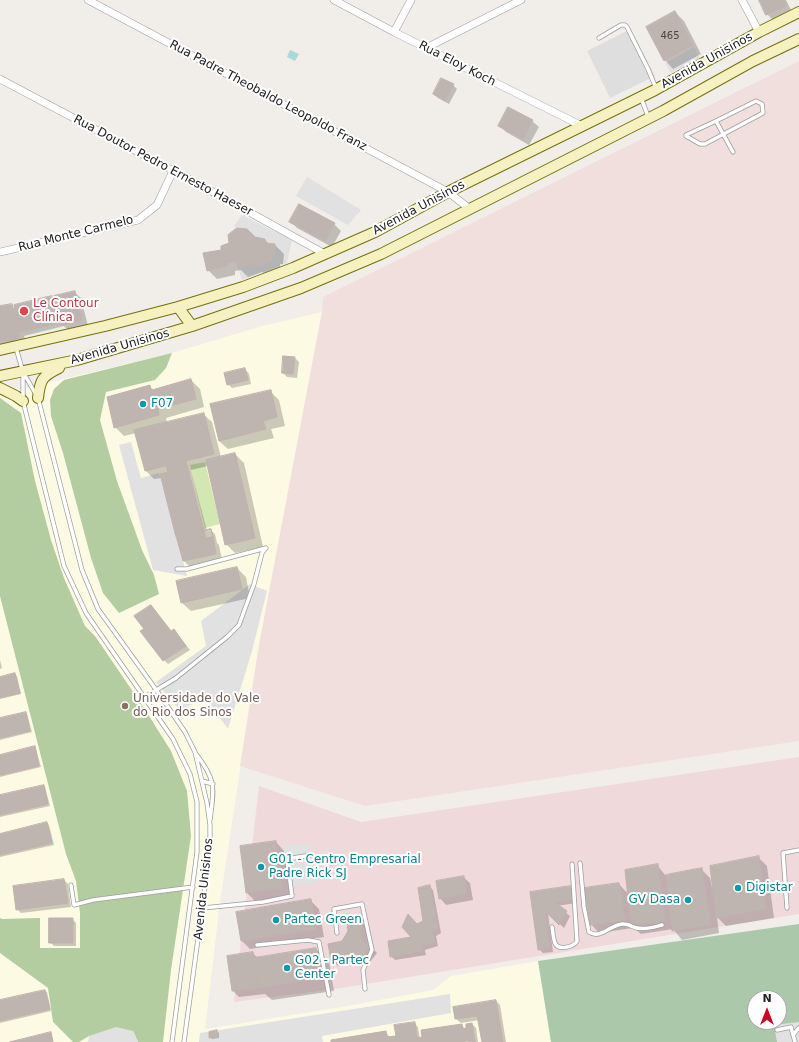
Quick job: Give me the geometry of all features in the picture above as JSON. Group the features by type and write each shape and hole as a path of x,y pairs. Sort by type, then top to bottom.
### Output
{"main road":[{"name":"Avenida Unisinos","path":"0,350 105,326 178,307 243,287 293,268 375,232 448,192 657,89 759,32 799,12"},
{"name":"Avenida Unisinos","path":"0,376 77,360 192,326 301,288 345,270 381,254 470,209 753,61 799,39"},
{"path":"178,307 192,326"},
{"path":"38,398 42,379 49,373 77,360"},
{"path":"0,388 23,401"}],"street":[{"name":"Rua Padre Theobaldo Leopoldo Franz","path":"88,0 448,192 470,209"},
{"name":"Rua Eloy Koch","path":"334,0 394,32 582,126"},
{"path":"394,32 411,0"},
{"path":"426,48 520,0"},
{"path":"742,0 759,32"},
{"name":"Rua Doutor Pedro Ernesto Haeser","path":"0,80 173,171 325,254"},
{"name":"Rua Monte Carmelo","path":"0,252 138,220 157,205 173,171"}],"lane":[{"path":"599,38 621,25 625,25 657,89"},
{"path":"640,97 648,117"},
{"path":"756,101 762,104 763,113 724,135 702,144 686,136 686,134 716,121 756,101"},
{"path":"716,121 733,152"},
{"name":"Avenida Unisinos","path":"16,347 23,372 38,398 82,570 98,610 157,690 185,732 195,752 210,825 210,850 184,1042"},
{"name":"Avenida Unisinos","path":"23,372 23,401 64,566 86,613 173,739 190,774 197,802 197,845 193,887 172,1042"},
{"path":"177,569 187,569 261,551 266,548"},
{"path":"145,697 176,678 201,659 239,625 254,584 261,551"},
{"path":"195,752 208,770 213,784 210,825"},
{"path":"202,781 213,784"},
{"path":"787,908 783,853 799,850"},
{"path":"203,908 263,902 292,896 287,859 311,855"},
{"path":"580,863 588,932 592,934 603,933 617,925 625,924 639,929 653,928 662,925"},
{"path":"552,927 555,944 557,946 573,946 576,943 572,864"},
{"path":"71,884 74,905 93,900 193,887"},
{"path":"337,933 334,910 362,904 372,950 363,970 365,989"},
{"path":"257,945 308,940 319,942 329,994"},
{"path":"787,1028 791,1027 795,1042"},
{"path":"793,1035 799,1028"}],"shaded area":[{"path":"631,29 655,76 610,98 587,51"},
{"path":"694,47 700,58 671,73 665,63"},
{"path":"799,61 799,741 365,806 240,766 259,645 322,312 323,297"},
{"path":"307,177 361,210 348,225 296,196"},
{"path":"242,215 292,240 287,263 242,280 238,268 255,263 256,266 272,261 272,255 275,255 275,244 266,243 265,239 255,237 247,229 237,228 234,226"},
{"name":"Universidade do Vale do Rio dos Sinos","path":"322,312 259,645 220,902 205,1029 342,1007 433,990 451,976 538,961 551,1042 0,1042 0,394 172,353 262,326"},
{"path":"131,442 141,478 159,473 187,576 153,570 119,445"},
{"path":"250,584 267,591 252,651 228,729 205,697 180,711 156,682 206,646 201,621"},
{"path":"799,757 799,914 335,989 234,1002 259,786 361,822"},
{"path":"311,842 317,883 289,887 283,846"},
{"path":"450,994 451,1013 322,1036 323,1042 199,1042 200,1033"},
{"path":"799,1022 799,1042 777,1042 775,1030 787,1030 787,1023"},
{"path":"116,1027 133,1031 138,1042 88,1042 89,1036"}],"green space":[{"path":"172,353 166,368 155,380 106,392 100,420 117,481 142,550 154,575 159,594 119,613 103,593 91,558 63,453 51,416 50,400 54,389 64,380"},
{"path":"0,398 21,413 35,481 51,540 64,578 85,626 95,636 171,751 187,791 191,836 171,970 163,1042 138,1042 133,1031 89,1036 79,1042 73,1042 53,1022 48,988 0,953 0,918 40,918 40,948 80,948 80,913 76,881 66,854 0,596"},
{"path":"205,462 220,524 205,528 190,465"},
{"path":"799,924 799,1042 551,1042 538,961"}],"water":[{"path":"290,50 299,54 295,61 287,57"}],"building":[{"path":"759,0 784,0 786,6 766,15"},
{"path":"675,11 693,45 664,61 646,27"},
{"path":"441,78 454,84 445,101 433,94"},
{"path":"508,107 533,120 523,139 498,126"},
{"path":"299,204 335,223 325,241 289,222"},
{"path":"237,228 247,229 255,237 265,239 266,243 275,244 275,255 272,255 272,261 256,266 255,263 238,268 236,261 227,263 227,266 207,271 203,253 221,250 221,246 229,243 228,235"},
{"path":"75,291 82,320 62,325 54,296"},
{"path":"52,296 59,323 20,332 14,305"},
{"path":"12,304 20,336 13,342 5,340 0,341 0,306"},
{"path":"283,356 295,357 293,374 282,373"},
{"path":"245,368 248,380 227,385 224,373"},
{"name":"F07","path":"191,379 196,399 158,409 159,415 114,428 107,397 150,385 151,390"},
{"path":"271,390 277,417 263,421 266,429 219,441 210,404"},
{"path":"204,413 214,454 145,471 134,430"},
{"path":"235,453 255,538 225,545 206,460"},
{"path":"186,461 204,531 211,529 213,537 179,546 178,538 184,536 183,531 175,533 160,474 168,472 166,466"},
{"path":"211,529 213,537 206,539 204,531"},
{"path":"183,531 184,536 178,538 179,546 175,533"},
{"path":"213,537 216,554 183,561 179,546"},
{"path":"237,567 242,589 181,603 176,581"},
{"path":"151,605 171,631 174,629 186,646 163,661 140,631 144,629 134,616"},
{"path":"15,673 20,693 0,698 0,677"},
{"path":"26,712 30,731 0,738 0,718"},
{"path":"35,746 39,766 0,775 0,755"},
{"path":"44,785 48,804 0,815 0,795"},
{"path":"47,822 52,843 0,855 0,834"},
{"name":"G01 - Centro Empresarial Padre Rick SJ","path":"276,841 282,888 246,893 240,846"},
{"name":"Digistar","path":"759,856 766,909 716,918 710,866"},
{"path":"658,864 665,921 631,925 625,870"},
{"name":"GV Dasa","path":"702,868 711,925 672,931 666,875"},
{"path":"464,876 467,894 439,899 436,881"},
{"path":"64,879 68,903 16,910 13,886"},
{"path":"619,883 625,920 590,925 584,888"},
{"path":"430,885 438,929 432,931 435,942 421,946 423,951 390,957 388,941 411,937 402,927 408,914 417,924 423,921 418,888"},
{"path":"571,886 573,900 554,902 567,911 559,925 545,911 550,948 538,950 530,892"},
{"name":"Partec Green","path":"311,899 316,929 241,941 236,912"},
{"path":"49,918 73,918 73,943 49,943"},
{"path":"360,919 363,942 371,945 359,961 355,956 331,960 328,944 342,941 348,931 347,921"},
{"name":"G02 - Partec Center","path":"316,948 321,978 258,988 254,958"},
{"path":"253,952 258,988 232,991 227,956"},
{"path":"45,990 50,1009 0,1021 0,1000"},
{"path":"496,1000 503,1042 482,1042 477,1016 455,1019 453,1007"},
{"path":"415,1022 417,1038 422,1037 421,1030 462,1024 463,1029 466,1028 466,1024 472,1023 475,1042 469,1042 469,1040 464,1042 331,1042 331,1040 386,1031 387,1037 396,1036 394,1025"},
{"path":"217,1030 218,1036 209,1038 209,1032"},
{"path":"51,1032 53,1042 10,1042"}],"place":[{"name":"Le Contour Clínica","path":"24,311"},
{"name":"F07","path":"143,404"},
{"name":"Universidade do Vale do Rio dos Sinos","path":"125,706"},
{"name":"G01 - Centro Empresarial Padre Rick SJ","path":"261,867"},
{"name":"Digistar","path":"738,888"},
{"name":"GV Dasa","path":"688,900"},
{"name":"Partec Green","path":"276,920"},
{"name":"G02 - Partec Center","path":"287,968"}]}
